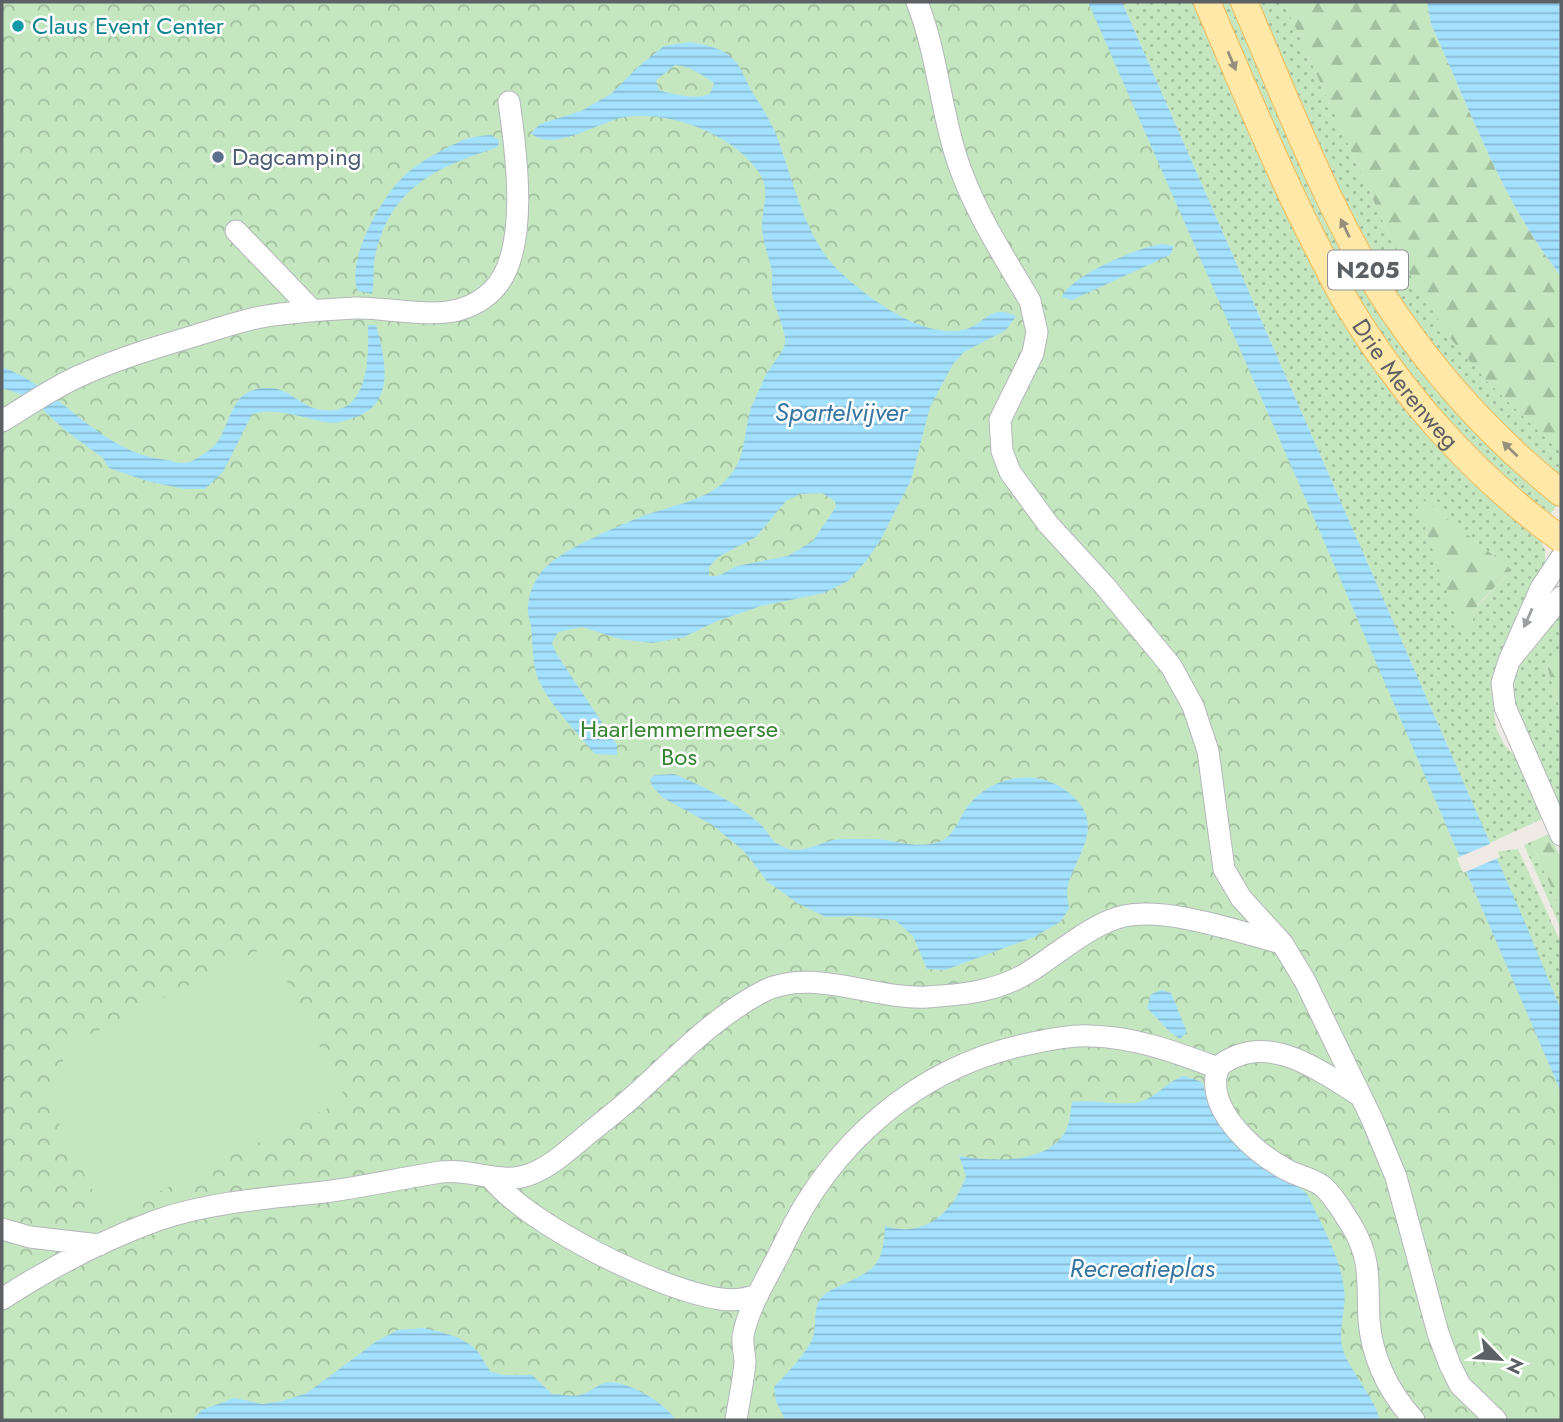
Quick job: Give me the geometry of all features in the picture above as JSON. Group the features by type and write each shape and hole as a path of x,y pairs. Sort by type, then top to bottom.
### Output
{"main road":[{"name":"Drie Merenweg","path":"1207,2 1294,201 1345,300 1366,332 1425,412 1455,446 1531,516 1561,539"},
{"name":"Drie Merenweg","path":"1244,2 1349,237 1394,313 1462,401 1509,449 1561,493"}],"street":[{"path":"917,2 954,152 966,185 1030,301 1035,316 1037,332 1033,353 1000,420 999,436 1010,472 1048,524 1104,585 1171,666 1194,706 1208,751 1224,869 1241,898 1294,960 1396,1177 1438,1333 1450,1365 1460,1385 1496,1420"},
{"path":"2,421 51,390 114,362 242,321 278,314 356,308 441,313 460,310 481,300 501,282 507,268 518,211 516,154 509,102"},
{"path":"236,231 313,311"},
{"path":"1561,558 1541,588 1502,683 1505,707 1561,835"},
{"path":"1509,661 1561,597"},
{"path":"2,1298 42,1273 99,1245 160,1220 227,1204 446,1172 491,1178 529,1175 547,1165 636,1094 718,1019 765,990 786,982 805,981 882,995 924,997 970,992 996,987 1020,977 1107,921 1144,914 1204,923 1282,943"},
{"path":"736,1420 745,1359 743,1338 758,1295 813,1189 842,1154 890,1106 957,1067 1012,1047 1048,1040 1089,1036 1126,1039 1155,1045 1218,1068"},
{"path":"1359,1095 1295,1058 1272,1053 1243,1054 1218,1068 1217,1093 1225,1113 1237,1130 1272,1161 1323,1186 1352,1227 1367,1260 1369,1322 1374,1351 1396,1400 1413,1420"},
{"path":"491,1178 515,1203 546,1223 643,1273 694,1293 723,1300 758,1295"},
{"path":"2,1230 30,1237 99,1245"}],"green space":[{"name":"Haarlemmermeerse Bos","path":"2,2 1096,2 1561,1073 1561,1420 2,1420"},
{"path":"1122,2 1194,2 1307,249 1538,535 1545,550 1545,568 1501,658 1491,688 1496,728 1505,746 1514,755 1544,818 1490,843","holes":["1413,492 1512,570 1478,605 1465,642"]},
{"path":"1217,2 1233,2 1360,275 1558,504 1548,517 1457,434 1393,357 1317,231"},
{"path":"1255,2 1284,2 1390,237 1486,380 1561,453 1561,484 1484,411 1411,317 1356,230"},
{"path":"1284,2 1427,2 1431,24 1504,186 1540,247 1561,276 1561,453 1486,380 1451,339 1414,282 1390,237"},
{"path":"1412,491 1512,570 1478,604 1465,643"},
{"path":"1561,610 1561,653 1547,666 1561,712 1560,812 1515,703 1514,681 1523,655"},
{"path":"1561,653 1561,712 1547,666"},
{"path":"1549,834 1561,858 1561,909 1531,842"},
{"path":"1531,842 1561,909 1561,929 1524,845"},
{"path":"1518,849 1561,943 1561,1010 1494,852"},
{"path":"269,945 346,1099 106,1218 48,1101 69,1045"}],"water":[{"path":"1088,2 1122,2 1526,925 1561,1010 1561,1092 1317,525"},
{"path":"1427,2 1561,2 1561,276 1521,217 1488,154 1431,24"},
{"name":"Spartelvijver","path":"690,42 702,44 725,53 736,63 776,134 800,206 816,241 837,269 863,292 913,322 947,331 971,327 994,313 1016,316 1006,330 964,352 953,364 930,407 911,480 880,541 848,581 824,593 761,606 717,621 684,637 652,643 620,639 582,627 558,632 552,643 556,653 617,745 617,755 595,754 545,693 537,677 528,613 532,588 545,568 577,546 643,516 707,494 725,481 741,456 748,418 766,374 785,343 772,293 772,272 762,231 765,186 749,160 735,148 700,128 662,117 625,117 551,140 540,139 531,133 540,124 581,111 611,94 664,46","holes":["675,65 691,69 714,83 711,92 693,97 659,90 656,80","822,493 835,501 836,507 813,541 788,556 737,566 718,576 709,576 709,567 718,557 756,537 786,501 800,494"]},
{"path":"491,135 499,140 498,147 436,172 405,196 392,212 382,232 374,261 372,294 358,291 355,278 361,247 377,213 396,185 411,170 445,149 470,138"},
{"path":"1163,244 1174,246 1170,255 1072,300 1062,297 1078,280 1107,263"},
{"path":"368,325 376,325 384,366 382,391 376,402 367,411 335,423 282,413 252,414 223,472 205,489 184,489 147,481 109,468 103,458 66,431 29,397 2,388 2,367 44,390 120,445 142,455 186,463 203,455 216,444 234,406 247,393 256,389 276,389 317,409 334,410 347,406 356,397 366,370"},
{"path":"674,774 730,802 760,824 776,842 795,850 843,839 875,839 918,845 935,843 947,837 968,806 980,794 994,785 1025,778 1041,779 1070,794 1082,807 1088,829 1069,883 1069,909 1060,922 1034,937 945,970 927,969 913,936 895,920 855,916 826,917 797,903 767,881 744,851 711,824 663,798 652,786 650,778"},
{"path":"1162,990 1171,993 1187,1032 1180,1039 1147,1008 1151,994"},
{"name":"Recreatieplas","path":"1184,1076 1202,1082 1221,1123 1249,1157 1307,1194 1329,1240 1342,1277 1345,1297 1341,1337 1344,1353 1373,1402 1380,1420 785,1420 776,1401 774,1387 812,1340 818,1302 830,1291 862,1275 875,1265 882,1250 885,1226 912,1229 936,1219 945,1211 954,1201 966,1176 959,1156 1001,1159 1030,1156 1055,1144 1064,1134 1069,1123 1072,1102 1134,1103 1154,1095"},
{"path":"423,1328 453,1336 474,1347 491,1372 532,1375 552,1394 577,1396 606,1382 619,1383 647,1395 676,1420 192,1420 202,1410 234,1398 263,1404 307,1393 377,1341 398,1330"}],"pier":[{"path":"1494,842 1500,857 1463,873 1457,858"}],"place":[{"name":"Claus Event Center","path":"18,26"},
{"name":"Dagcamping","path":"218,157"}]}
